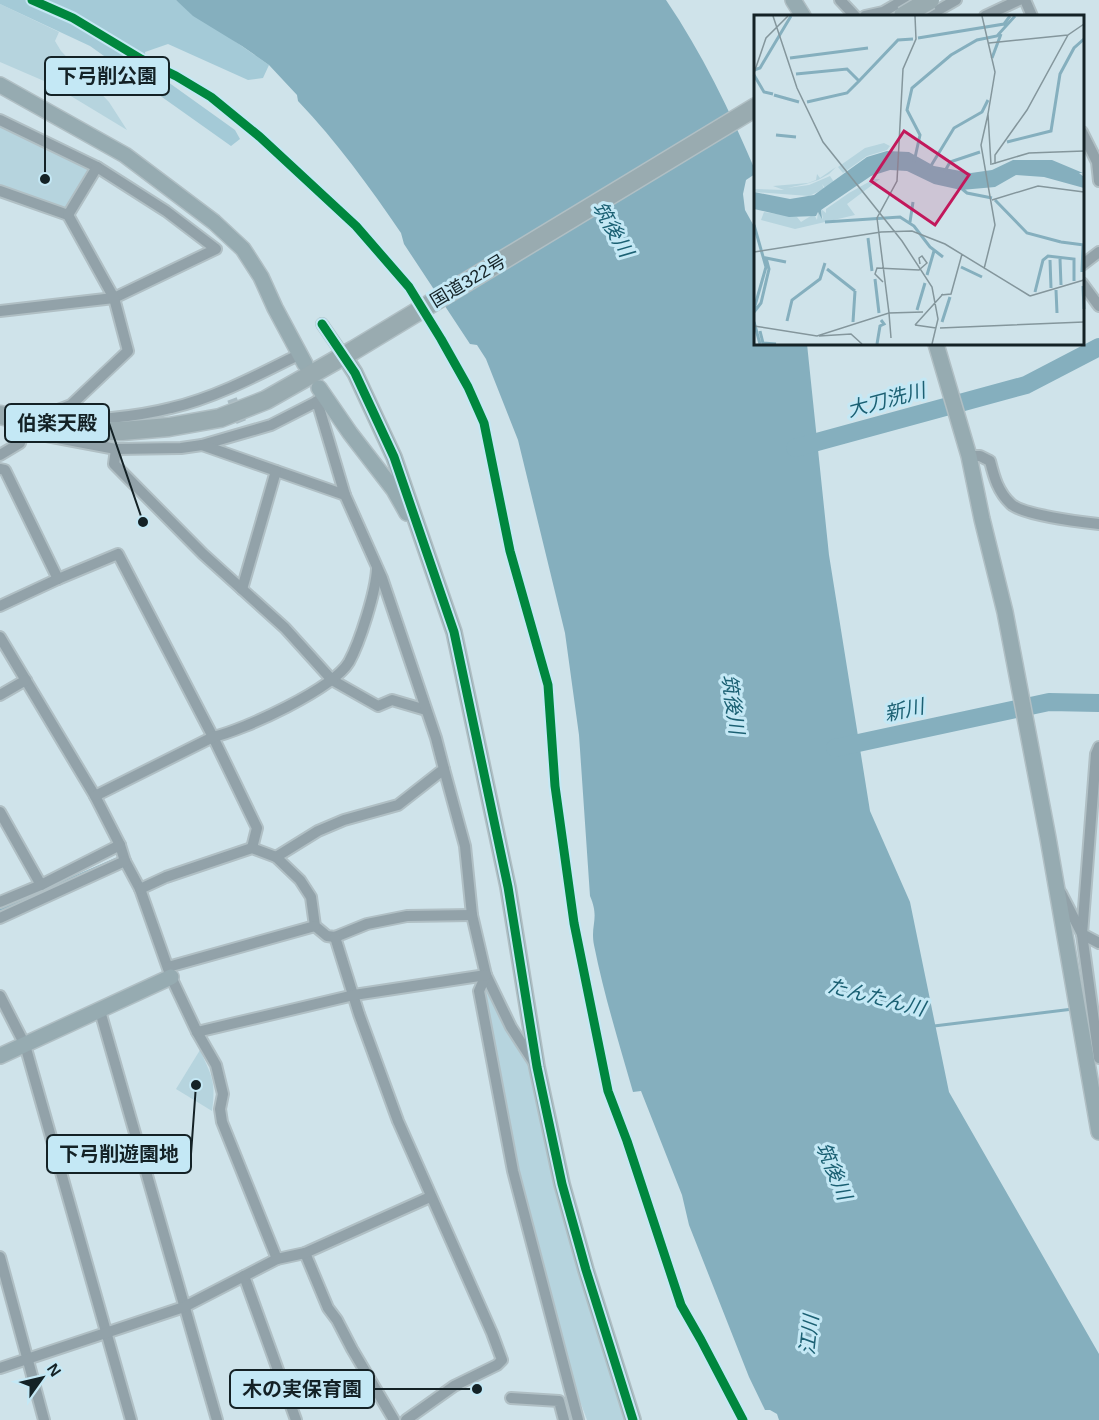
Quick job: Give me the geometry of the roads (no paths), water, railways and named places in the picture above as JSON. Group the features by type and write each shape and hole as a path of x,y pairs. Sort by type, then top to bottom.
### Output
{"highway":[{"path":"899,5 930,0"},
{"name":"国道322号","path":"0,416 68,431 123,431 170,427 220,418 280,394 754,108"},
{"name":"国道322号","path":"0,424 26,422"}],"street":[{"path":"793,0 802,15"},
{"path":"840,0 854,15"},
{"path":"930,15 956,0"},
{"path":"987,15 1019,0"},
{"path":"1025,0 1032,15"},
{"path":"870,15 899,5 912,15"},
{"path":"0,85 125,155 214,222 243,249 261,277 302,359 230,393 172,408 105,420 26,422"},
{"path":"0,120 97,167 166,211 216,249 114,298 0,311"},
{"path":"1084,134 1097,162 1099,182"},
{"path":"68,215 97,167"},
{"path":"0,191 68,215 114,298 128,351 71,405 26,422"},
{"path":"1084,264 1099,252"},
{"path":"1084,284 1098,304"},
{"path":"322,324 349,353 355,373 390,447 420,527 454,632 508,887 537,1066 565,1195 633,1420"},
{"path":"936,345 969,456 1005,612 1044,815 1099,1132"},
{"path":"26,422 36,434 116,448 181,448 202,445 243,428 271,425 321,396"},
{"path":"321,396 393,490 406,512 420,527"},
{"path":"321,396 345,495 382,578 444,769 465,846 472,915 486,975 511,1027 537,1066"},
{"path":"0,455 20,443 26,422"},
{"path":"202,445 345,495"},
{"path":"116,448 114,464 203,554 285,628 332,680 378,706 392,700 426,710"},
{"path":"969,456 980,456 990,461 999,490 1012,506 1035,513 1099,524"},
{"path":"0,469 4,470 58,579"},
{"path":"242,589 276,471"},
{"path":"0,606 118,554 213,737 257,828 252,848"},
{"path":"95,796 213,737 230,733 289,705 332,680 349,662 376,584 377,567"},
{"path":"0,637 95,796 140,889 169,972 197,1032 216,1065 223,1094 220,1109 222,1122 277,1259"},
{"path":"0,695 26,680"},
{"path":"1099,747 1096,754 1082,934 1099,1058"},
{"path":"276,857 318,831 344,820 398,805 444,769"},
{"path":"0,813 41,885"},
{"path":"0,903 120,845"},
{"path":"140,889 195,866 252,848 276,857 300,880 311,897 315,926 327,936 335,937 367,924 407,916 472,915"},
{"path":"0,918 125,861"},
{"path":"1054,880 1082,934 1099,943"},
{"path":"0,1056 100,1011 169,972 315,926"},
{"path":"335,937 398,1121 502,1360 497,1365 454,1386 406,1420"},
{"path":"197,1032 354,995 486,975"},
{"path":"486,975 479,991 513,1171 578,1420"},
{"path":"0,996 25,1045 131,1420"},
{"path":"100,1011 217,1420"},
{"path":"0,1368 184,1307 277,1259 305,1253 430,1197"},
{"path":"305,1253 328,1308 394,1420"},
{"path":"0,1257 44,1420"},
{"path":"244,1276 296,1420"},
{"path":"511,1398 559,1401 564,1420"}],"water":[{"path":"176,0 666,0 679,20 715,83 754,168 754,175 746,180 743,194 745,210 754,226 754,345 807,345 829,555 870,811 910,902 949,1092 1099,1354 1099,1420 779,1420 777,1414 765,1410 749,1377 689,1225 682,1195 641,1091 633,1092 607,1001 593,938 595,916 590,896 579,735 565,633 518,440 486,359 477,345 470,344 404,244 401,233 377,198 339,148 298,101 297,95 269,65 193,16"}],"waterway":[{"name":"大刀洗川","path":"795,448 1026,385 1099,347"},
{"name":"新川","path":"835,748 1049,702 1099,703"},
{"path":"0,910 117,859"},
{"name":"たんたん川","path":"934,1026 1073,1009"}],"tunnel":[{"path":"232,399 242,424"}],"place":[{"name":"下弓削公園","path":"45,179"},
{"name":"伯楽天殿","path":"143,522"},
{"name":"下弓削遊園地","path":"196,1085"},
{"name":"木の実保育園","path":"477,1389"}],"water label":[{"name":"筑後川","path":"613,229"},
{"name":"筑後川","path":"733,704"},
{"name":"筑後川","path":"834,1171"},
{"name":"江川","path":"809,1335"}]}
